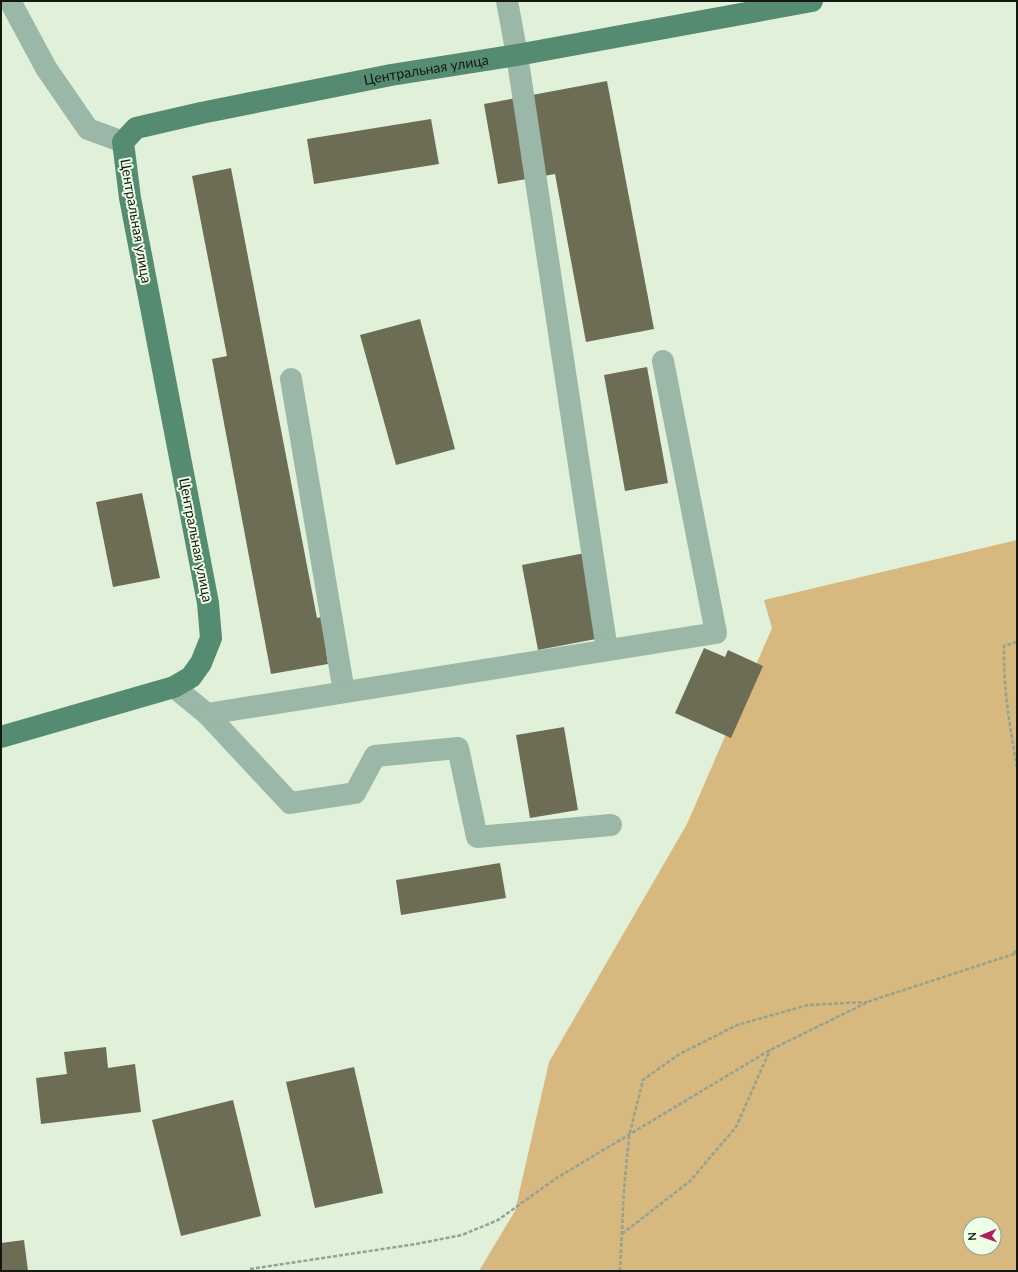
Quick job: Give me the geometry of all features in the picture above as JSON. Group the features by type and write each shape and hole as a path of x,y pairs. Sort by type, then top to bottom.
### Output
{"main road":[{"name":"Центральная улица","path":"1,737 174,687 191,677 201,663 211,638 208,603 130,198 123,142 136,128 165,120 391,76 517,55 812,1"}],"street":[{"path":"10,1 46,68 88,129 123,142"},
{"path":"507,1 517,55 606,650"},
{"path":"207,714 716,633 663,361"},
{"path":"291,379 344,692"},
{"path":"174,687 207,714 290,803 355,794 375,756 458,748 477,837 611,825"}],"path":[{"path":"1017,642 1004,646 1004,671 1008,709 1017,768"},
{"path":"250,1269 416,1244 462,1235 498,1220 555,1179 629,1136 770,1050 870,1001 1016,954 1017,948"},
{"path":"620,1271 629,1136 643,1080 678,1055 737,1025 808,1005 870,1001"},
{"path":"622,1234 690,1181 736,1127 770,1050"}],"shaded area":[{"path":"1017,540 1017,1271 479,1271 515,1211 549,1062 687,824 772,628 764,600"}],"building":[{"path":"607,81 654,329 586,342 555,174 498,184 484,104"},
{"path":"431,119 439,164 314,184 307,139"},
{"path":"231,168 317,618 329,615 335,650 326,651 328,664 271,674 212,359 227,356 192,176"},
{"path":"420,319 455,449 396,465 360,335"},
{"path":"647,367 668,483 625,491 604,375"},
{"path":"142,493 160,578 113,587 96,502"},
{"path":"585,553 601,638 538,650 522,565"},
{"path":"704,648 725,657 728,650 763,666 731,738 675,713"},
{"path":"564,727 578,810 530,818 516,735"},
{"path":"500,863 506,898 401,915 396,880"},
{"path":"106,1047 108,1068 135,1064 141,1112 41,1124 36,1078 67,1074 64,1052"},
{"path":"354,1067 383,1193 315,1208 286,1082"},
{"path":"233,1100 261,1216 181,1236 152,1120"},
{"path":"24,1240 28,1271 1,1271 1,1243"}]}
